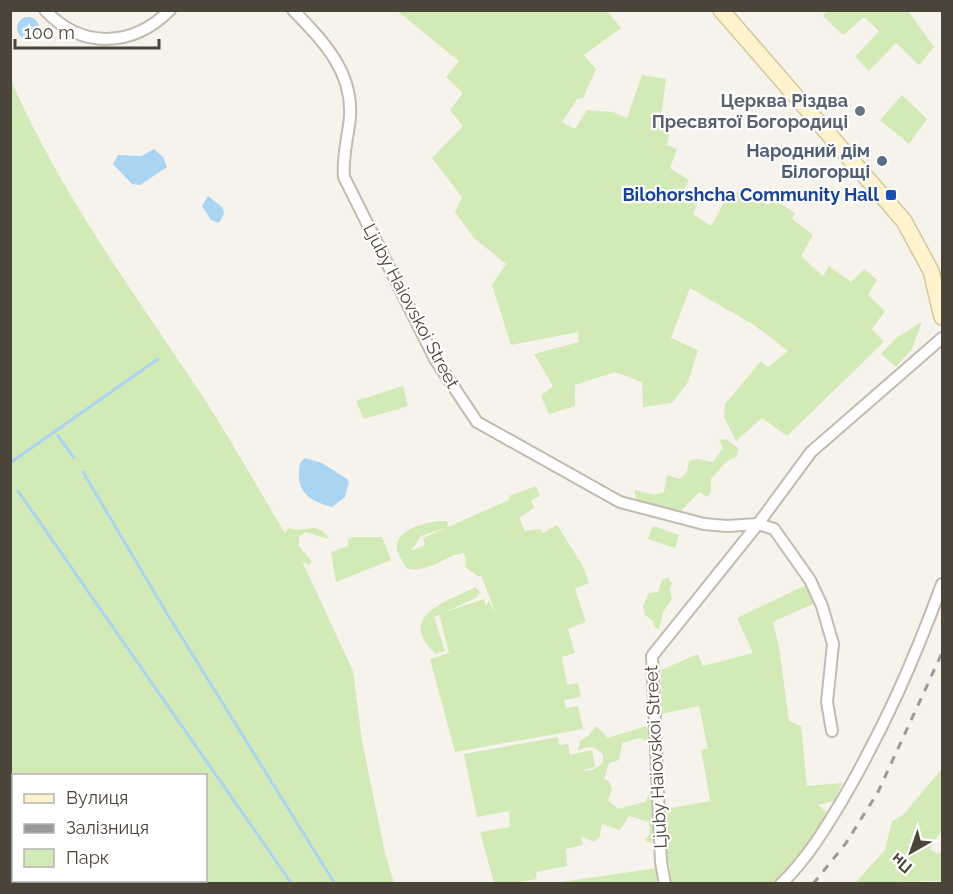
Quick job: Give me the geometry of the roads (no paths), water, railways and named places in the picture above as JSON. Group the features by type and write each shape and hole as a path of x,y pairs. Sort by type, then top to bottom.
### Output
{"street":[{"path":"45,10 64,28 74,33 111,39 142,32 156,25 170,10"},
{"name":"Ljuby Haiovskoi Street","path":"293,10 325,43 342,70 350,106 343,164 344,177 351,193 435,359 477,422 620,502 704,524 727,526 758,524"},
{"path":"721,10 904,221 931,271 942,317"},
{"name":"Ljuby Haiovskoi Street","path":"664,884 661,862 652,656 758,524 811,452 942,338"},
{"path":"758,524 774,529 810,580 822,606 832,644 827,702 832,731"},
{"path":"782,884 819,838 882,729 912,668 942,584"}],"water":[{"path":"28,17 36,20 39,28 36,36 28,39 20,36 17,28 20,20"},
{"path":"154,149 163,157 167,167 140,185 132,184 113,164 118,155 141,156"},
{"path":"208,196 223,208 224,214 219,223 211,220 202,206"},
{"path":"305,458 322,463 349,482 345,497 332,507 308,496 301,486 299,469"}],"waterway":[{"path":"10,463 158,359"},
{"path":"58,436 74,458"},
{"path":"83,472 166,612 335,884"},
{"path":"18,491 292,884"}],"railway":[{"path":"813,884 846,843 878,792 942,653"}],"place":[{"name":"Церква Різдва Пресвятої Богородиці","path":"860,111"},
{"name":"Народний дім Білогорщі","path":"882,161"},
{"name":"Bilohorshcha Community Hall","path":"891,195"}]}
